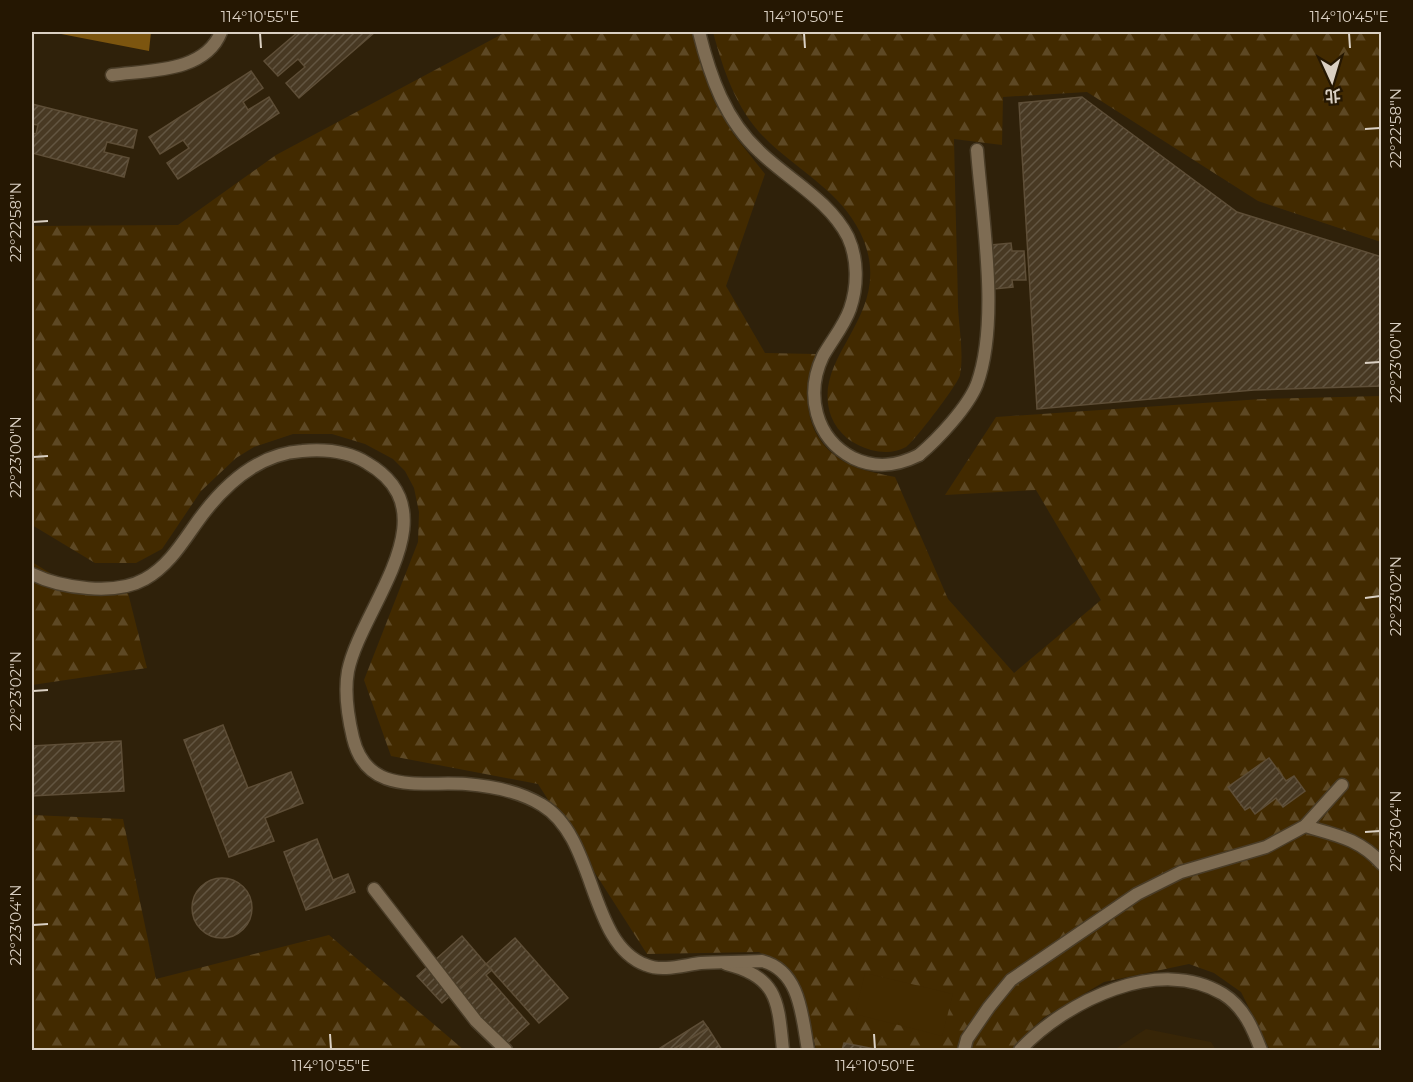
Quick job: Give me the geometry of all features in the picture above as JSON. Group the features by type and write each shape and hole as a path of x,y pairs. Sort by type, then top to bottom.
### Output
{"street":[{"path":"112,75 186,65 204,54 221,32"},
{"path":"699,32 713,80 740,130 761,154 829,210 852,246 856,269 852,302 845,321 822,358 814,384 815,408 823,430 840,450 866,463 898,464 919,455 942,432 970,396 980,373 987,330 987,289 977,150"},
{"path":"32,574 49,580 84,586 106,587 134,584 152,575 167,561 219,494 256,465 279,455 311,450 341,453 365,461 392,483 399,494 404,513 397,557 349,670 349,716 357,749 366,766 379,776 397,782 486,787 524,795 541,804 568,829 607,923 619,943 632,957 648,967 762,961 774,965 784,974 796,991 808,1050"},
{"path":"964,1050 967,1039 988,1006 1011,980 1137,894 1181,872 1266,847 1305,826 1342,785"},
{"path":"1305,826 1347,838 1369,849 1382,864"},
{"path":"374,889 476,1021 507,1050"},
{"path":"725,963 758,976 773,990 783,1050"},
{"path":"1020,1050 1045,1029 1097,995 1154,980 1173,979 1203,985 1224,995 1250,1022 1262,1050"}],"shaded area":[{"path":"56,32 151,32 149,51"},
{"path":"1146,1029 1211,1042 1216,1050 1114,1050"}],"green space":[{"path":"506,32 692,32 712,97 734,135 765,174 726,286 765,353 816,354 808,388 808,404 817,434 826,447 855,467 895,477 948,599 1014,673 1101,600 1036,490 945,495 996,417 1262,399 1381,396 1381,1050 1270,1050 1241,992 1214,973 1189,964 1104,982 1043,1018 1011,1050 816,1050 803,992 785,967 759,952 647,954 538,784 391,756 364,680 418,542 419,512 414,488 405,471 393,459 365,444 332,434 293,434 254,447 236,458 201,491 162,549 136,563 95,563 32,525 32,226 178,225 276,155"},
{"path":"713,32 1381,32 1381,242 1258,201 1087,92 1003,97 1002,145 954,139 960,375 935,412 906,447 889,452 871,450 852,442 838,428 831,416 828,393 832,372 863,310 869,286 869,261 860,232 852,218 831,194 770,143 749,119 727,77"},
{"path":"32,562 86,595 128,593 147,668 32,685"},
{"path":"32,815 123,819 156,979 329,935 464,1050 32,1050"},
{"path":"865,973 953,994 942,1036 855,1014"}],"building":[{"path":"298,32 375,32 299,98 286,83 305,67 298,59 278,76 264,61"},
{"path":"251,71 263,88 243,102 248,110 269,97 279,113 178,179 167,163 189,148 183,140 160,154 149,137"},
{"path":"1082,97 1237,212 1382,257 1382,386 1254,390 1037,409 1019,103"},
{"path":"32,104 137,130 133,148 107,142 104,152 129,158 124,177 32,153 32,133 36,134 38,125 32,124"},
{"path":"1011,243 1012,251 1024,251 1026,280 1012,280 1013,287 994,289 991,245"},
{"path":"223,725 248,788 291,772 303,803 265,818 274,841 229,857 184,740"},
{"path":"121,741 124,791 32,796 32,746"},
{"path":"1269,758 1286,781 1294,776 1305,791 1283,807 1276,798 1255,814 1250,807 1245,810 1228,787"},
{"path":"317,839 333,880 348,874 355,892 306,910 284,852"},
{"path":"222,878 243,887 252,908 243,929 222,938 201,929 192,908 201,887"},
{"path":"462,936 486,964 442,1003 417,976"},
{"path":"515,938 568,998 539,1023 486,964"},
{"path":"486,964 492,970 486,975 529,1024 504,1046 456,991"},
{"path":"703,1021 708,1028 672,1050 657,1050"},
{"path":"708,1028 722,1050 672,1050"},
{"path":"844,1043 880,1050 842,1050"}]}
